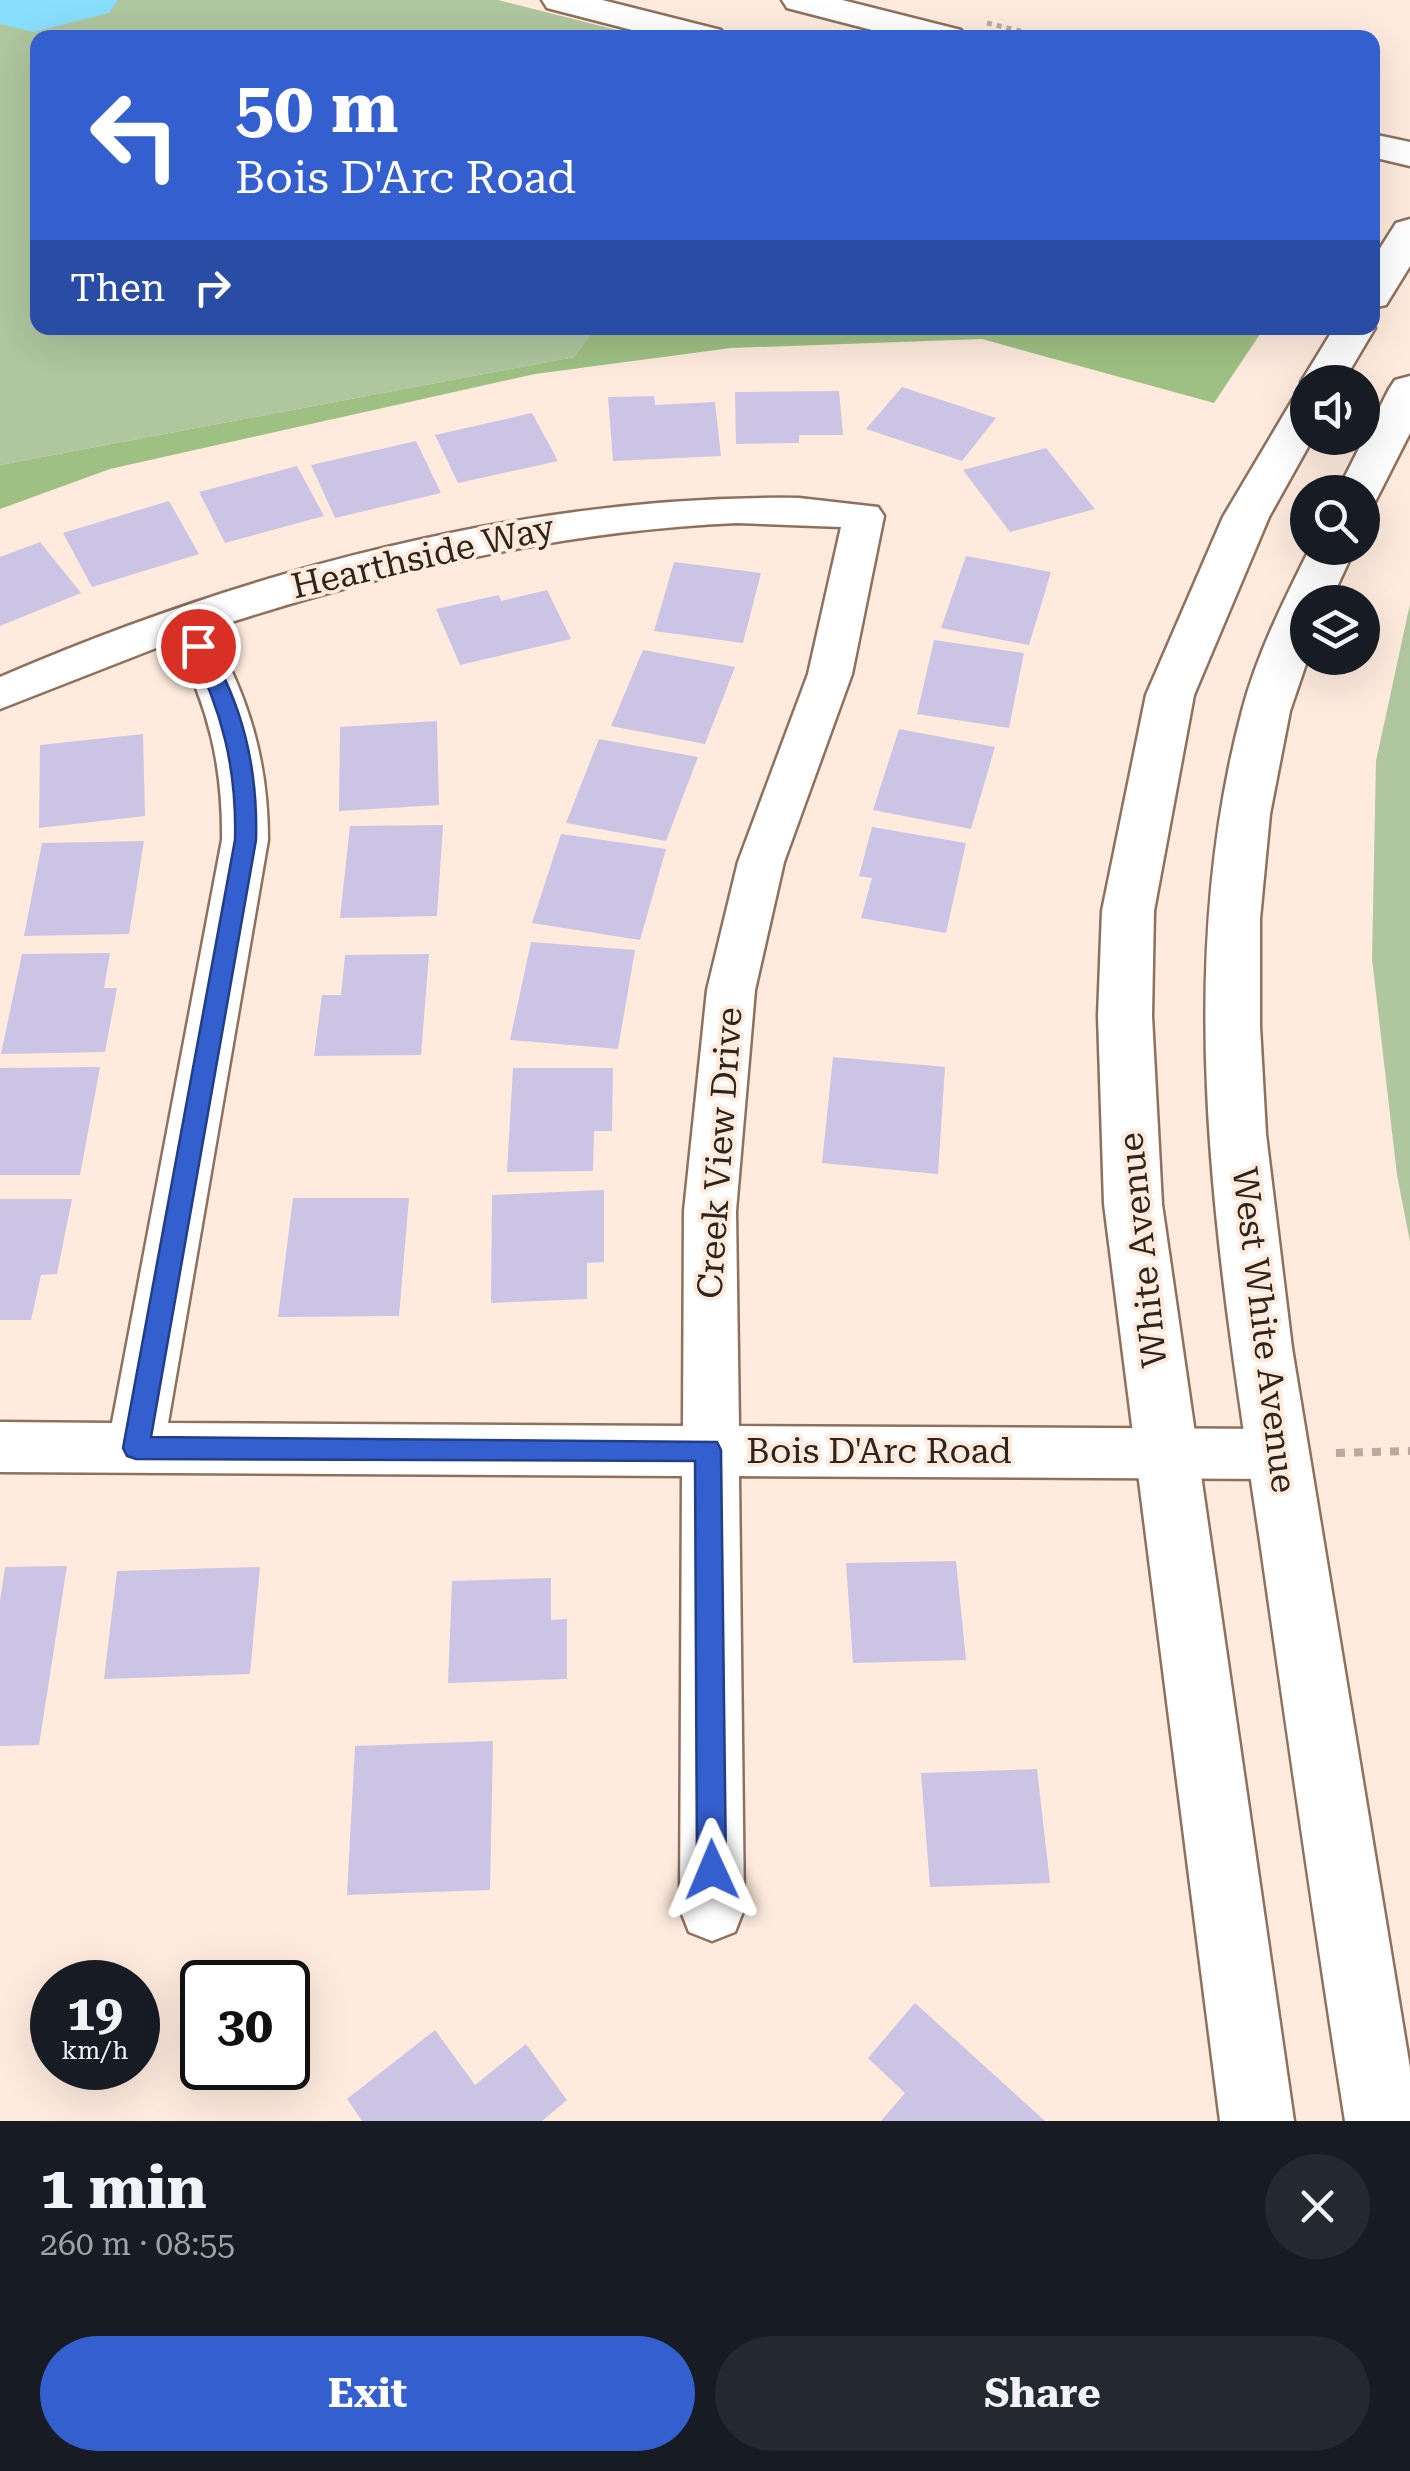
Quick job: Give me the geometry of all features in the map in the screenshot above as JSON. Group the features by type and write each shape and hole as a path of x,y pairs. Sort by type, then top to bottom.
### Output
{"main road":[{"path":"560,0 677,30"},
{"path":"800,0 917,30"},
{"path":"1380,146 1410,154"},
{"path":"1380,212 1410,218"},
{"path":"1380,282 1410,230"},
{"path":"1332,365 1350,335"},
{"path":"1367,475 1410,389"},
{"name":"White Avenue","path":"1257,2121 1133,1204 1125,1016 1128,911 1170,695 1246,516 1290,439"},
{"name":"West White Avenue","path":"1324,565 1300,614 1267,709 1248,794 1238,889 1234,1054 1246,1218 1278,1454 1382,2121"}],"street":[{"name":"Hearthside Way","path":"0,694 114,644 183,620 266,594 485,540 588,520 746,509 864,516"},
{"name":"Creek View Drive","path":"712,1909 708,1450 714,1137 731,990 778,805 830,674 864,516"},
{"path":"136,1448 246,840 246,805 237,736 226,698 183,620"},
{"name":"Bois D'Arc Road","path":"0,1447 1278,1454"}],"path":[{"path":"1278,1454 1410,1452"}],"green space":[{"path":"0,0 498,0 616,30 30,30 30,335 590,335 574,357 0,465"},
{"path":"590,335 1259,335 1214,403 982,339 731,348 535,374 110,469 0,509 0,465 574,357"},
{"path":"1410,604 1410,1242 1397,1175 1372,959 1376,761"}],"building":[{"path":"902,387 996,418 962,461 866,429"},
{"path":"839,391 843,435 799,435 799,443 736,444 735,392"},
{"path":"654,396 655,405 715,402 721,456 613,461 608,397"},
{"path":"532,413 558,461 458,483 435,435"},
{"path":"416,441 441,493 335,518 311,465"},
{"path":"1046,448 1095,509 1010,532 963,470"},
{"path":"297,466 324,516 225,543 199,492"},
{"path":"169,501 199,554 92,587 63,533"},
{"path":"40,542 81,593 0,626 0,557"},
{"path":"966,556 1051,572 1029,645 941,628"},
{"path":"674,562 761,573 743,643 654,631"},
{"path":"547,590 571,639 460,665 436,609 499,595 501,601"},
{"path":"934,640 1024,653 1009,728 917,714"},
{"path":"643,650 735,667 705,744 611,726"},
{"path":"437,721 439,805 339,811 340,727"},
{"path":"899,729 995,747 971,829 873,810"},
{"path":"143,734 145,816 39,828 40,745"},
{"path":"599,739 698,757 666,841 566,823"},
{"path":"443,825 437,916 340,918 350,826"},
{"path":"872,827 966,843 946,933 861,918 872,878 859,876"},
{"path":"561,834 666,849 640,940 532,923"},
{"path":"144,841 129,934 24,936 42,843"},
{"path":"531,942 635,950 618,1049 510,1040"},
{"path":"110,953 104,988 117,988 105,1052 1,1054 22,954"},
{"path":"429,954 421,1055 314,1056 322,995 341,995 345,955"},
{"path":"833,1057 945,1067 938,1174 822,1163"},
{"path":"100,1067 80,1175 0,1175 0,1068"},
{"path":"513,1068 613,1068 612,1131 594,1131 593,1171 507,1172"},
{"path":"604,1190 604,1262 587,1263 587,1299 491,1303 492,1195"},
{"path":"293,1198 409,1198 399,1316 278,1317"},
{"path":"0,1199 72,1199 57,1274 41,1275 31,1320 0,1320"},
{"path":"956,1561 966,1660 853,1663 846,1563"},
{"path":"67,1566 39,1745 0,1746 0,1601 5,1567"},
{"path":"260,1567 250,1674 104,1679 117,1571"},
{"path":"551,1578 551,1620 567,1619 567,1679 448,1683 452,1581"},
{"path":"493,1741 490,1890 347,1895 355,1746"},
{"path":"1037,1769 1050,1883 930,1887 921,1773"},
{"path":"915,2003 1045,2121 881,2121 905,2093 868,2058"},
{"path":"435,2030 475,2085 526,2044 567,2100 542,2121 362,2121 347,2099"}],"waterway":[{"path":"0,6 33,14 88,0"}],"route":[{"path":"198,646 226,698 237,736 243,769 246,840 136,1448 708,1450 712,1870"}]}
